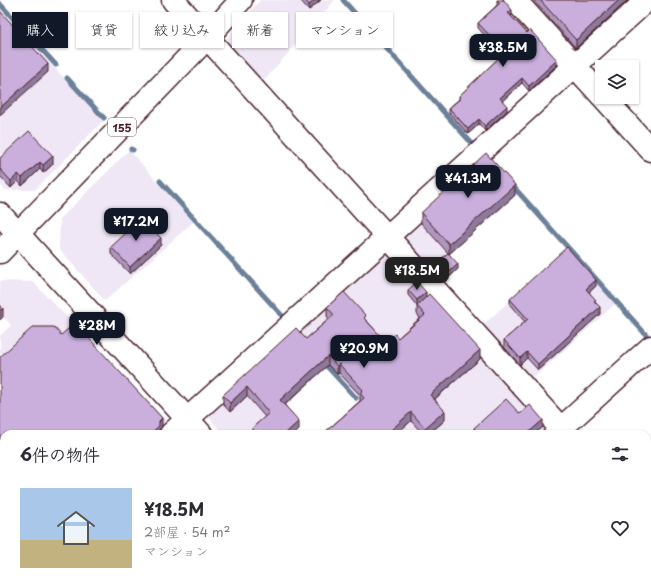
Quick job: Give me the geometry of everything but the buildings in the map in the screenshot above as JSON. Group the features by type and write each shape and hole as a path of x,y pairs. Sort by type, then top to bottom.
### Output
{"main road":[{"path":"173,0 184,12"},
{"name":"155","path":"224,19 241,0"},
{"path":"515,0 595,88"},
{"path":"184,430 194,427 387,237 647,0"},
{"name":"155","path":"0,252 197,48"},
{"path":"216,48 387,237 558,430"},
{"path":"609,104 651,150"},
{"path":"0,214 194,427"},
{"path":"562,430 651,347"}],"shaded area":[{"path":"260,0 335,0 324,12 296,12 296,44 259,86 224,48 224,42 232,32 232,48 288,48 288,12 250,12"},
{"path":"0,8 12,21 12,48 36,48 103,121 35,190 5,190 0,184"},
{"path":"129,150 193,222 105,301 59,249 60,219"},
{"path":"485,158 518,194 427,274 395,238"},
{"path":"383,250 391,251 551,426 549,430 333,430 360,406 326,369 258,430 220,430 207,416 208,409"},
{"path":"567,250 616,303 528,383 478,329"},
{"path":"0,281 33,282 168,422 164,430 28,430 0,398 0,336 11,325 0,313"},
{"path":"0,403 3,430 0,430"}],"waterway":[{"path":"343,0 476,148"},
{"path":"0,4 56,65"},
{"path":"67,78 104,118"},
{"path":"160,181 286,320"},
{"path":"511,184 649,338"},
{"path":"323,362 356,398"}]}
